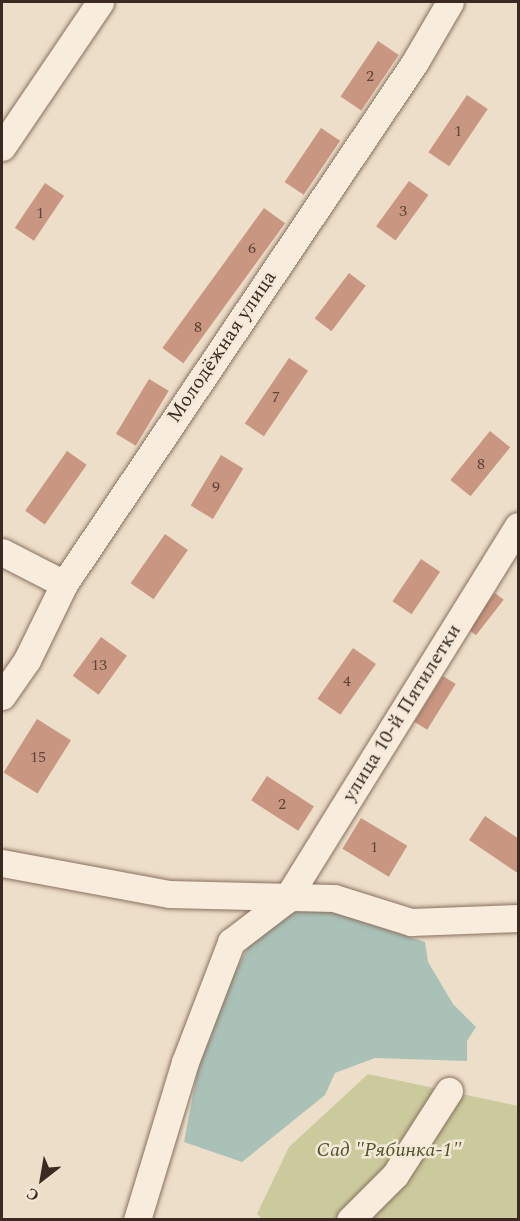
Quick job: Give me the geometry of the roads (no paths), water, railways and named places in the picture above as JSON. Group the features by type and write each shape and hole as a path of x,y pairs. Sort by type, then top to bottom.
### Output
{"street":[{"path":"2,147 100,2"},
{"name":"Молодёжная улица","path":"2,696 27,660 63,585 415,62 450,2"},
{"name":"улица 10-й Пятилетки","path":"286,900 519,526"},
{"path":"2,552 63,585"},
{"path":"2,863 169,894 286,900 334,898 411,922 519,918"},
{"path":"137,1220 185,1062 231,942 286,900"},
{"path":"350,1220 394,1174 449,1091"}],"park label":[{"name":"Сад \"Рябинка-1\"","path":"389,1150"}]}
